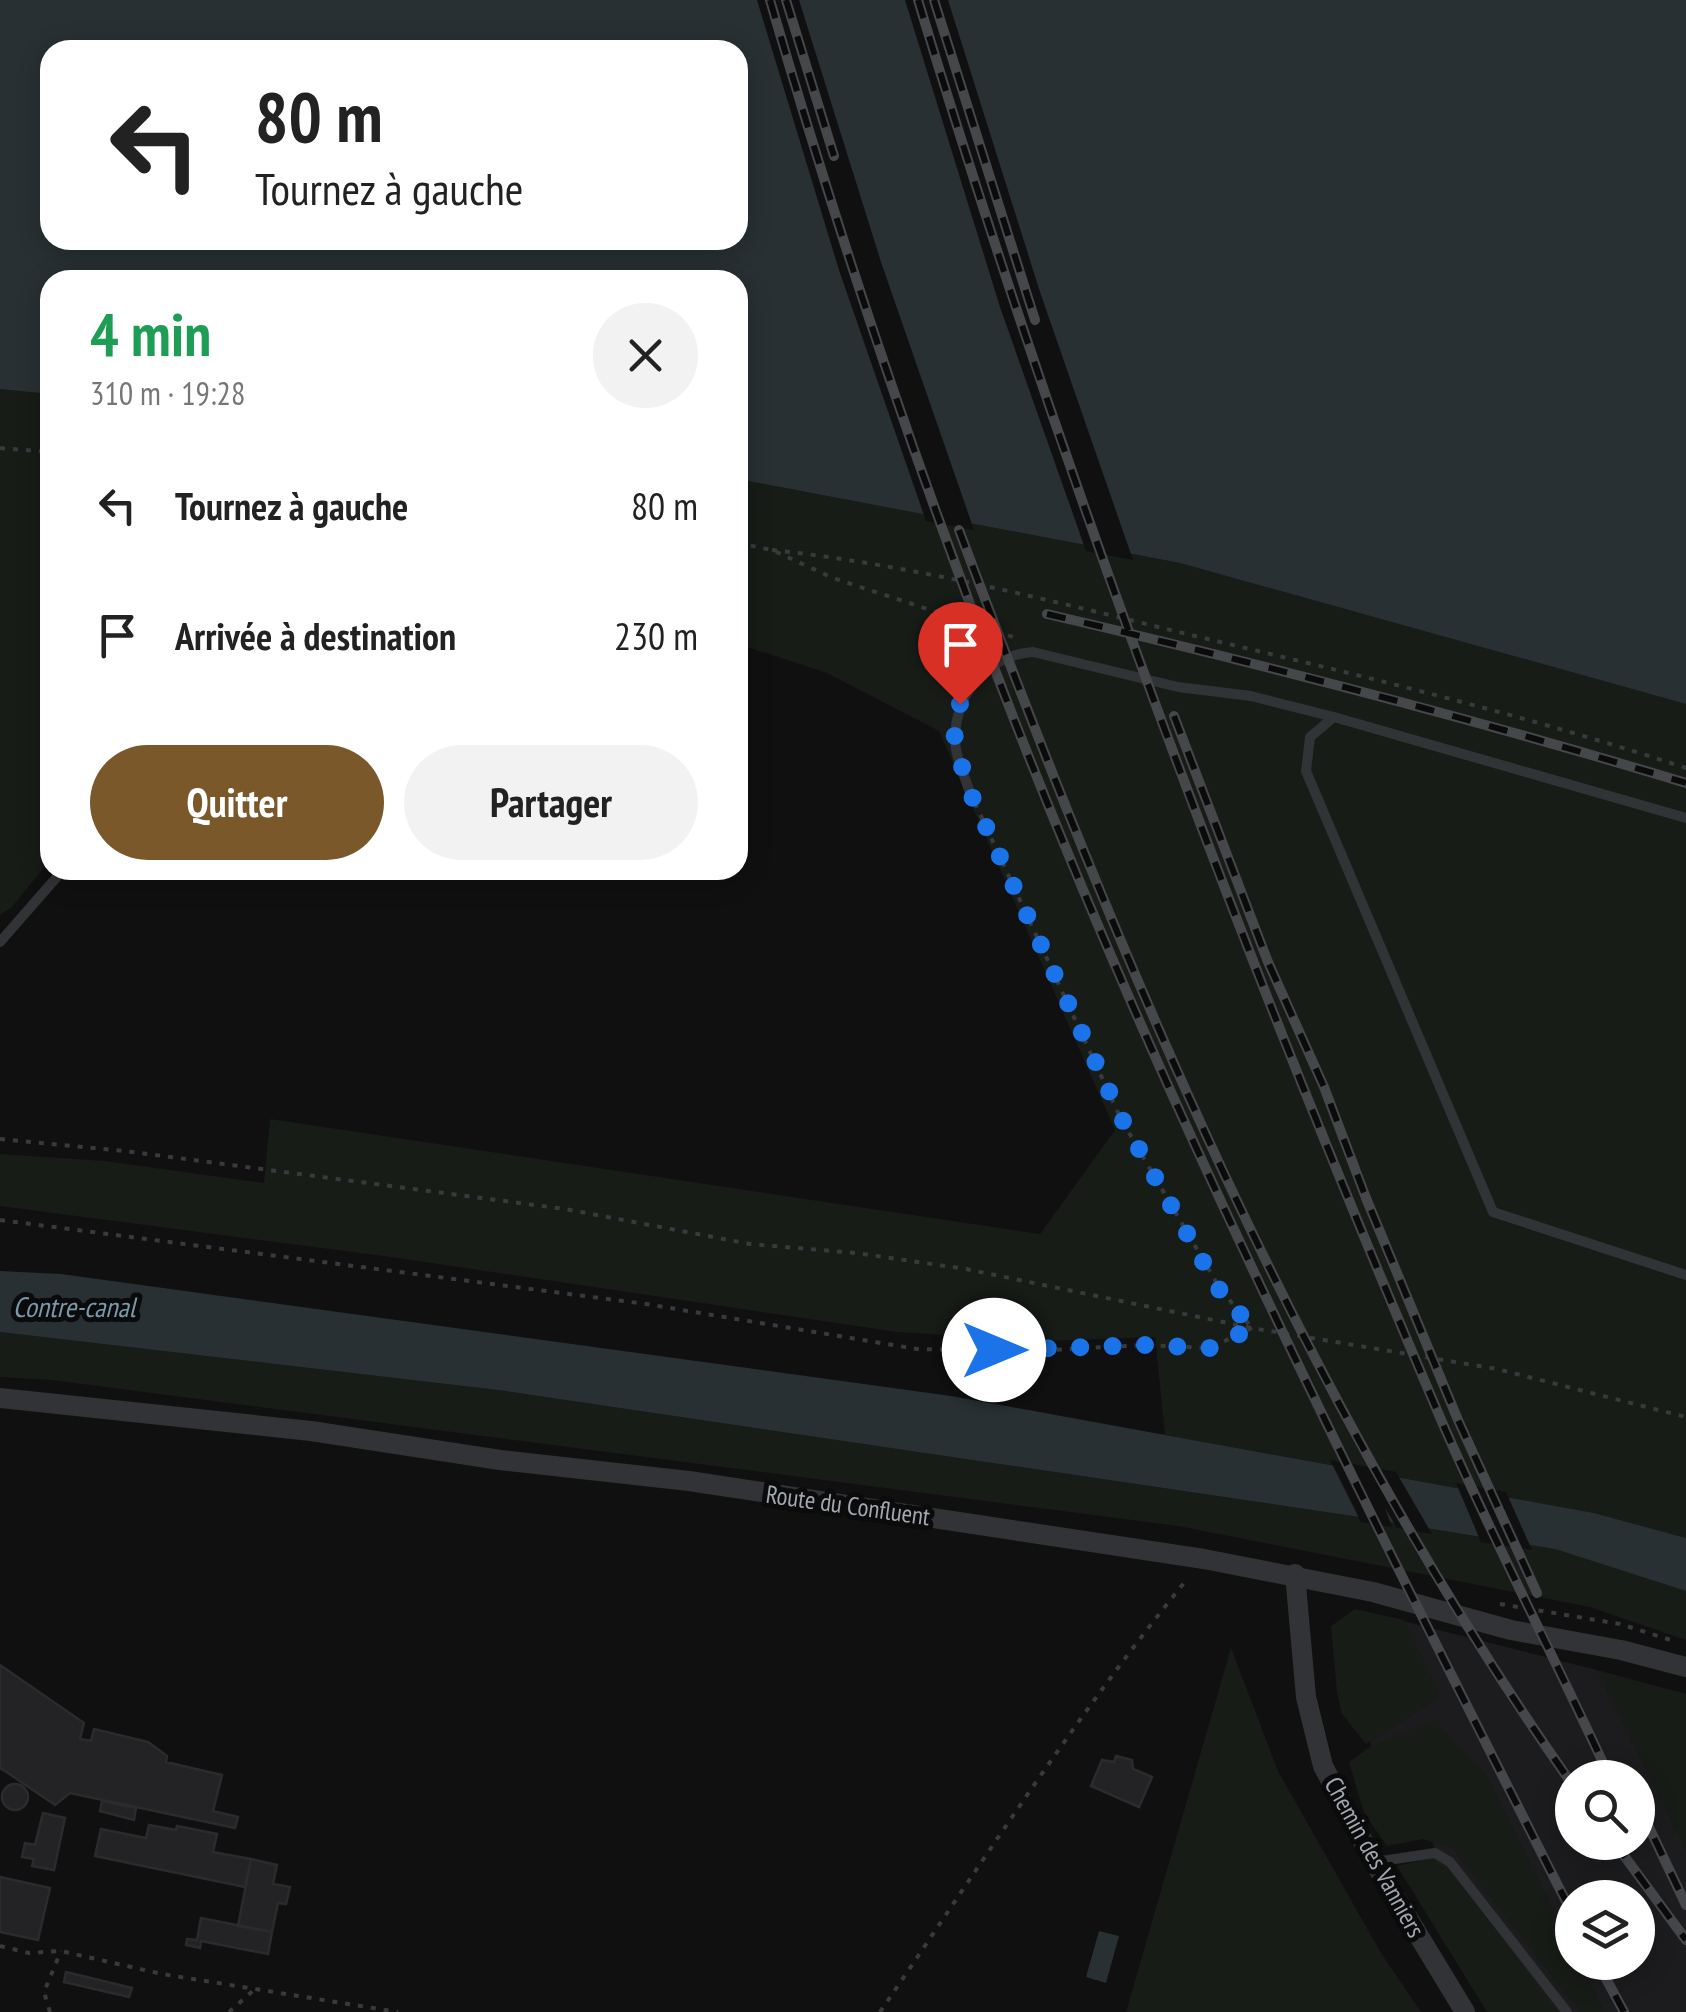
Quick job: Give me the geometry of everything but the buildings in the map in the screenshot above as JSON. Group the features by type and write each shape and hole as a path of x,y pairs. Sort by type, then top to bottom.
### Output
{"street":[{"name":"Route du Confluent","path":"0,1398 311,1432 500,1460 689,1481 1204,1559 1295,1574 1511,1630 1686,1666"},
{"name":"Chemin des Vanniers","path":"1295,1574 1306,1696 1323,1766 1374,1862 1465,2012"}],"lane":[{"path":"969,790 954,740 960,704 979,675 1013,653 1033,652 1178,686 1251,696 1334,717 1686,818"},
{"path":"1334,717 1310,738 1306,771 1493,1212 1686,1275"},
{"path":"0,942 54,880"},
{"path":"1374,1862 1434,1853 1450,1862 1568,2012"}],"path":[{"path":"0,448 40,451"},
{"path":"748,545 832,556 1098,612 1338,670 1686,768"},
{"path":"772,550 867,590 1010,634 1033,652"},
{"path":"969,790 1122,1119 1218,1288 1252,1328"},
{"path":"0,1139 125,1151 565,1208 750,1244 966,1269 1252,1328 1497,1369 1686,1417"},
{"path":"0,1220 646,1304 917,1349 1032,1351 1145,1345 1210,1348 1252,1328"},
{"path":"880,2012 1145,1633 1204,1559"},
{"path":"0,1946 29,1953 62,1951 162,1974 398,2012"},
{"path":"50,2012 44,1992 62,1951"},
{"path":"229,2012 256,1988"}],"shaded area":[{"path":"0,389 40,393 40,872 12,907 0,915"},
{"path":"748,481 1180,563 1686,704 1686,1538 1594,1513 1165,1435 1155,1337 1045,1341 897,1332 391,1257 0,1206 0,1154 105,1161 264,1183 270,1119 1040,1234 1115,1130 939,731 827,673 748,647"},
{"path":"0,1332 498,1390 1555,1549 1686,1591 1686,1640 1590,1607 1178,1526 51,1380 0,1377"},
{"path":"1355,1609 1597,1670 1686,1797 1686,2012 1517,2012 1431,1858 1435,1853 1425,1802 1371,1746"},
{"path":"1355,1609 1404,1620 1441,1697 1366,1744 1342,1714 1331,1626"},
{"path":"1231,1648 1278,1771 1381,1953 1421,2012 1126,2012"},
{"path":"1597,1670 1686,1694 1686,1851 1655,1788 1655,1760 1641,1760"},
{"path":"1436,1719 1487,1776 1555,1913 1555,1980 1453,1849 1423,1839 1387,1846 1364,1813 1349,1762 1371,1746"},
{"path":"1431,1858 1449,1870 1463,1887 1557,2012 1487,2012 1397,1866"},
{"path":"1555,1980 1589,1980 1605,2012 1580,2012"}],"water":[{"path":"0,0 1686,0 1686,704 1180,563 748,481 748,270 40,270 40,393 0,389"},
{"name":"Contre-canal","path":"0,1271 61,1274 951,1396 1594,1513 1686,1538 1686,1591 1555,1549 1346,1515 498,1390 0,1332"},
{"path":"1099,1931 1119,1936 1106,1983 1086,1977"}],"pier":[{"path":"757,0 799,0 881,262 974,530 926,521 839,270"},
{"path":"905,0 948,0 1040,292 1133,560 1086,551 1000,307"},
{"path":"1330,1460 1396,1472 1432,1534 1397,1528 1385,1508 1392,1527 1361,1522"},
{"path":"1456,1483 1506,1492 1532,1550 1481,1542"}],"railway":[{"path":"770,0 891,385 983,638 1082,887 1292,1353 1555,1880"},
{"path":"786,0 834,156"},
{"path":"918,0 1034,361 1160,718 1228,895 1442,1422 1601,1760"},
{"path":"934,0 1035,320"},
{"path":"959,530 1086,856 1226,1177 1303,1334 1386,1489 1475,1639 1556,1760"},
{"path":"1047,614 1368,693 1686,783"},
{"path":"1174,716 1268,962 1324,1087 1458,1420 1537,1593"},
{"path":"1655,1840 1686,1905"},
{"path":"1627,1860 1686,1940"},
{"path":"1607,1980 1624,2012"}],"route":[{"path":"960,704 954,740 969,790 1122,1119 1218,1288 1252,1328 1210,1348 1145,1345 994,1350"}]}
